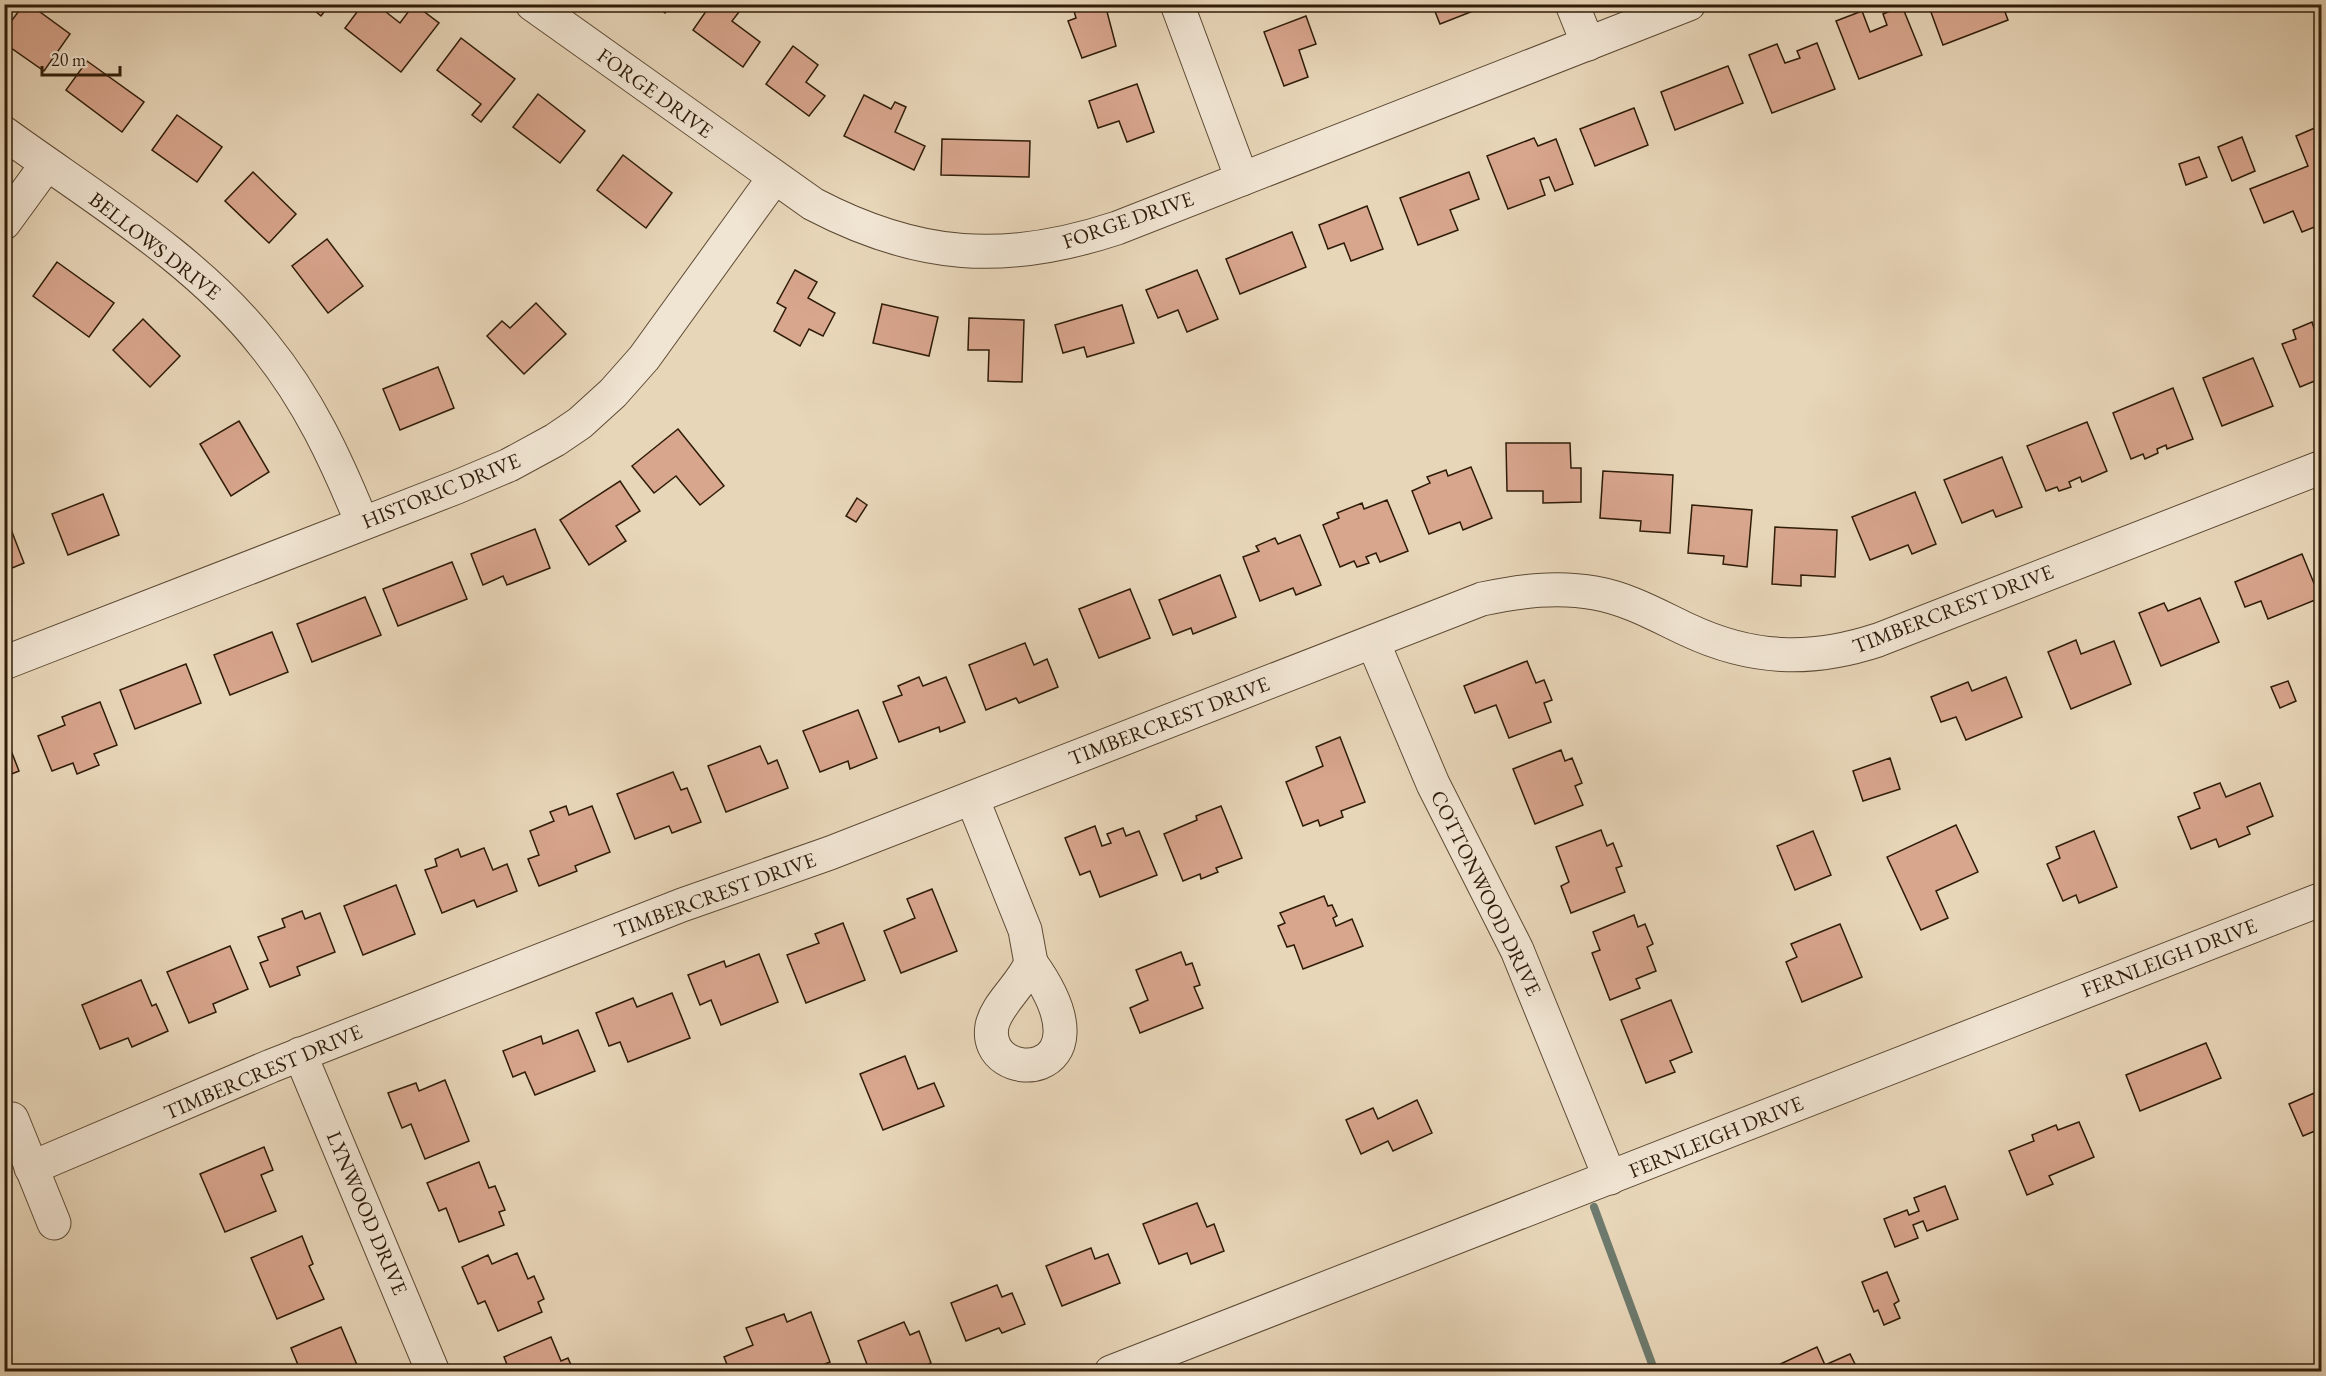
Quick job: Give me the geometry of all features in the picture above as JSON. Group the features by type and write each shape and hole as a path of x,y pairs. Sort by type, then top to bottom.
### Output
{"street":[{"name":"FORGE DRIVE","path":"532,4 813,204 846,221 882,235 924,246 985,253 1014,252 1085,239 1689,4"},
{"path":"1177,4 1242,179"},
{"path":"1572,4 1588,44"},
{"name":"BELLOWS DRIVE","path":"4,133 187,267 239,315 264,344 315,419 331,450 362,523"},
{"path":"4,223 47,164"},
{"name":"HISTORIC DRIVE","path":"4,663 509,465 580,423 613,393 644,358 774,178"},
{"name":"TIMBERCREST DRIVE","path":"31,1168 300,1054 682,905 830,853 1482,599 1533,590 1596,593 1628,602 1718,644 1783,656 1817,655 1878,640 2322,467"},
{"name":"COTTONWOOD DRIVE","path":"1373,642 1433,784 1517,950 1610,1178"},
{"path":"972,798 1025,930 1030,963"},
{"name":"FERNLEIGH DRIVE","path":"1110,1371 2322,899"},
{"name":"LYNWOOD DRIVE","path":"300,1054 433,1371"},
{"path":"12,1119 54,1222"}],"building":[{"path":"24,4 29,4 70,34 44,71 4,43 4,31"},
{"path":"307,4 330,4 321,16"},
{"path":"363,4 389,4 391,6 386,12 400,23 414,4 439,23 401,72 345,28"},
{"path":"653,4 671,4 665,13"},
{"path":"711,4 738,4 742,8 732,21 760,42 743,67 693,30"},
{"path":"1072,4 1105,4 1116,46 1082,58 1068,21 1076,18"},
{"path":"1432,4 1486,4 1486,6 1440,24"},
{"path":"1928,4 2002,4 2008,20 1943,45"},
{"path":"1902,6 1922,55 1859,79 1836,21 1862,11 1870,32 1887,25 1883,14"},
{"path":"1306,16 1316,44 1299,50 1308,77 1284,86 1264,32"},
{"path":"461,38 515,79 481,122 472,115 481,104 437,70"},
{"path":"1817,43 1835,89 1772,113 1749,55 1777,44 1785,63 1800,58 1797,51"},
{"path":"793,46 818,65 806,82 825,96 809,116 766,84"},
{"path":"87,61 144,102 122,132 66,90"},
{"path":"1728,66 1743,103 1675,130 1661,92"},
{"path":"1137,84 1154,132 1127,142 1119,121 1098,128 1089,101"},
{"path":"538,94 585,131 560,163 513,127"},
{"path":"864,95 891,109 895,102 906,107 895,132 925,146 914,170 844,136"},
{"path":"1634,108 1648,145 1595,166 1580,129"},
{"path":"177,115 222,147 197,182 152,150"},
{"path":"2322,125 2322,224 2302,232 2293,211 2264,223 2250,189 2308,166 2296,136"},
{"path":"2242,137 2255,171 2232,181 2218,147"},
{"path":"1534,138 1538,146 1556,139 1573,184 1555,191 1549,177 1540,180 1545,195 1508,209 1487,156"},
{"path":"942,139 1030,141 1029,177 941,175"},
{"path":"623,155 672,193 646,228 597,190"},
{"path":"2199,157 2207,177 2186,185 2179,164"},
{"path":"253,172 296,214 269,243 225,201"},
{"path":"1469,172 1479,199 1450,210 1458,230 1418,245 1400,198"},
{"path":"1367,206 1383,249 1351,261 1344,243 1328,249 1319,225"},
{"path":"1292,232 1306,267 1240,294 1226,259"},
{"path":"327,239 363,286 328,313 292,266"},
{"path":"57,262 114,303 89,337 33,296"},
{"path":"795,270 817,282 808,298 835,313 823,336 809,329 800,346 774,331 786,308 777,303"},
{"path":"1197,270 1218,319 1187,332 1178,310 1158,318 1146,290"},
{"path":"536,303 566,334 524,374 487,336 502,321 510,328"},
{"path":"882,304 938,317 929,356 873,343"},
{"path":"1122,305 1134,343 1087,357 1084,347 1063,353 1055,325"},
{"path":"969,318 1024,320 1022,382 988,381 989,350 968,350"},
{"path":"143,319 180,356 150,387 113,350"},
{"path":"2312,322 2315,331 2322,329 2322,378 2300,387 2282,344 2296,339 2293,330"},
{"path":"2253,358 2273,406 2222,426 2203,378"},
{"path":"438,367 454,408 400,430 383,389"},
{"path":"2173,388 2193,439 2167,449 2166,445 2157,449 2158,453 2145,459 2143,454 2131,459 2113,413"},
{"path":"239,421 269,472 231,496 200,444"},
{"path":"2087,422 2107,471 2082,482 2080,477 2069,482 2071,487 2059,491 2057,487 2046,491 2027,446"},
{"path":"678,429 724,486 700,505 676,476 654,493 632,466"},
{"path":"1506,443 1570,443 1571,468 1581,468 1581,502 1543,503 1543,491 1507,491"},
{"path":"2002,457 2022,507 1996,517 1993,510 1962,523 1944,480"},
{"path":"1471,467 1492,518 1463,530 1460,522 1429,534 1412,491 1430,483 1427,477 1446,470 1448,476"},
{"path":"1603,471 1673,475 1670,533 1640,531 1641,521 1600,518"},
{"path":"620,481 640,511 616,526 626,541 589,565 560,520"},
{"path":"1915,492 1936,544 1912,554 1908,545 1870,560 1852,517"},
{"path":"103,494 119,535 68,555 52,514"},
{"path":"857,498 867,505 856,522 846,516"},
{"path":"1387,500 1408,551 1380,562 1376,553 1366,557 1369,563 1357,567 1354,561 1340,567 1323,525 1339,518 1337,513 1362,503 1364,509"},
{"path":"1692,505 1752,510 1747,567 1723,564 1724,556 1688,553"},
{"path":"7,519 24,563 5,571 4,520"},
{"path":"1775,527 1837,530 1835,577 1801,575 1801,586 1772,584"},
{"path":"535,529 550,568 507,585 503,576 483,585 471,554"},
{"path":"1300,535 1321,585 1296,595 1293,588 1260,601 1243,557 1259,551 1256,546 1275,538 1278,544"},
{"path":"2302,554 2320,598 2268,619 2261,601 2245,607 2235,582"},
{"path":"452,562 467,599 398,626 383,589"},
{"path":"1220,575 1236,617 1193,634 1191,628 1173,635 1159,600"},
{"path":"1130,589 1150,638 1099,658 1079,609"},
{"path":"365,597 381,635 312,662 297,624"},
{"path":"2200,598 2219,642 2161,666 2139,613 2164,603 2168,611"},
{"path":"272,632 288,672 230,695 214,655"},
{"path":"2076,640 2081,654 2114,641 2131,684 2071,709 2048,652"},
{"path":"1025,643 1034,665 1047,659 1058,687 1019,703 1016,698 986,710 969,665"},
{"path":"1527,661 1536,683 1544,680 1552,700 1544,703 1551,722 1509,738 1496,705 1475,713 1464,686"},
{"path":"186,664 201,703 135,729 120,690"},
{"path":"919,677 923,686 946,677 965,722 940,732 939,727 899,742 883,702 902,695 898,686"},
{"path":"2006,677 2022,717 1966,740 1956,717 1941,722 1931,697 1968,682 1972,691"},
{"path":"2288,681 2296,701 2280,708 2271,687"},
{"path":"100,702 117,745 94,754 99,765 77,774 73,763 52,771 38,736 65,725 62,717"},
{"path":"858,710 877,758 850,769 848,761 820,772 803,731"},
{"path":"4,736 19,771 4,777"},
{"path":"1340,737 1365,802 1341,811 1343,817 1320,826 1318,820 1303,826 1286,782 1323,766 1316,747"},
{"path":"760,746 768,764 777,760 788,788 726,812 708,766"},
{"path":"1561,750 1565,761 1572,758 1582,783 1575,786 1583,805 1535,824 1513,769"},
{"path":"1890,758 1900,789 1863,801 1853,771"},
{"path":"673,772 681,790 687,788 701,822 672,833 669,826 635,839 617,794"},
{"path":"2220,783 2226,797 2260,783 2273,816 2247,827 2250,834 2219,847 2216,839 2191,849 2178,817 2200,808 2194,793"},
{"path":"566,806 569,815 592,806 610,852 575,866 577,871 539,886 528,859 539,855 530,831 554,821 550,812"},
{"path":"1221,806 1242,858 1216,868 1218,872 1201,879 1200,874 1183,881 1164,834 1197,820 1196,816"},
{"path":"1956,825 1978,872 1936,891 1948,918 1921,930 1887,857"},
{"path":"1095,826 1102,846 1111,843 1107,834 1123,828 1126,836 1139,831 1157,875 1100,897 1090,871 1080,875 1065,838"},
{"path":"1601,830 1607,846 1613,843 1622,866 1616,868 1625,892 1571,913 1561,886 1569,882 1556,847"},
{"path":"1813,831 1831,875 1795,890 1777,846"},
{"path":"2094,831 2117,887 2079,903 2076,895 2063,901 2047,864 2060,858 2056,847"},
{"path":"484,848 493,870 507,864 517,891 477,907 474,900 442,913 425,870 437,866 435,859 458,849 461,857"},
{"path":"396,885 415,934 363,955 344,906"},
{"path":"932,889 957,951 901,973 884,931 915,918 907,899"},
{"path":"1324,896 1328,906 1332,905 1337,916 1333,918 1336,926 1352,919 1363,946 1303,969 1294,945 1287,947 1278,926 1285,923 1280,913"},
{"path":"302,911 305,919 320,913 335,952 297,967 300,975 270,987 260,963 268,960 258,937 285,927 282,919"},
{"path":"1634,915 1638,927 1645,924 1653,944 1647,947 1656,971 1636,979 1640,988 1610,1000 1592,953 1600,950 1593,932"},
{"path":"843,923 865,980 806,1003 787,955 819,943 815,934"},
{"path":"1840,924 1862,977 1802,1002 1786,962 1797,957 1791,944"},
{"path":"230,946 248,989 213,1004 216,1012 189,1023 167,972"},
{"path":"1181,952 1186,965 1192,963 1200,985 1194,987 1203,1008 1140,1033 1130,1008 1148,1000 1136,970"},
{"path":"759,954 778,1002 721,1025 711,1000 700,1005 688,975 724,961 726,967"},
{"path":"141,980 152,1006 156,1004 168,1031 132,1047 128,1038 100,1049 82,1005"},
{"path":"672,993 690,1038 628,1062 620,1042 609,1046 596,1013 633,998 637,1007"},
{"path":"1671,1000 1692,1052 1670,1061 1675,1072 1646,1083 1621,1020"},
{"path":"578,1030 595,1071 535,1095 525,1072 513,1077 503,1051 541,1036 543,1044"},
{"path":"2206,1043 2221,1078 2140,1111 2126,1075"},
{"path":"905,1056 918,1089 934,1083 944,1106 883,1130 860,1074"},
{"path":"445,1080 469,1141 425,1159 411,1124 402,1128 388,1093 416,1083 419,1091"},
{"path":"2319,1091 2322,1097 2322,1128 2303,1136 2289,1104"},
{"path":"1417,1100 1432,1133 1393,1151 1388,1141 1361,1154 1346,1120 1373,1108 1378,1119"},
{"path":"2079,1122 2094,1157 2049,1176 2053,1184 2027,1195 2009,1151 2034,1141 2032,1135 2056,1125 2058,1130"},
{"path":"264,1147 273,1170 261,1175 276,1211 225,1232 200,1174"},
{"path":"479,1162 489,1188 495,1186 505,1210 499,1212 504,1225 459,1242 446,1208 439,1211 427,1183"},
{"path":"1945,1186 1958,1219 1927,1231 1923,1221 1913,1225 1918,1238 1895,1247 1884,1219 1907,1210 1909,1215 1919,1211 1914,1198"},
{"path":"1197,1203 1207,1227 1214,1224 1224,1251 1191,1264 1187,1253 1159,1264 1143,1224"},
{"path":"302,1236 313,1264 309,1266 324,1299 277,1319 251,1258"},
{"path":"1091,1248 1095,1259 1108,1254 1120,1283 1062,1306 1046,1266"},
{"path":"517,1253 528,1279 534,1276 544,1299 538,1302 542,1312 498,1331 485,1301 478,1304 462,1267 488,1255 492,1264"},
{"path":"1887,1272 1899,1301 1894,1304 1900,1318 1884,1325 1878,1310 1874,1312 1862,1282"},
{"path":"997,1285 1002,1297 1012,1293 1025,1324 1002,1333 999,1328 966,1341 951,1303"},
{"path":"811,1312 830,1362 805,1372 730,1372 724,1357 753,1345 746,1328 784,1314 787,1322"},
{"path":"904,1322 910,1335 919,1331 931,1363 909,1372 904,1368 896,1372 870,1372 858,1341"},
{"path":"341,1327 360,1372 301,1372 291,1348"},
{"path":"551,1337 561,1361 568,1358 574,1372 510,1372 504,1357"},
{"path":"1817,1347 1825,1365 1850,1354 1859,1372 1763,1372"}],"waterway":[{"path":"1594,1207 1655,1372"}]}
